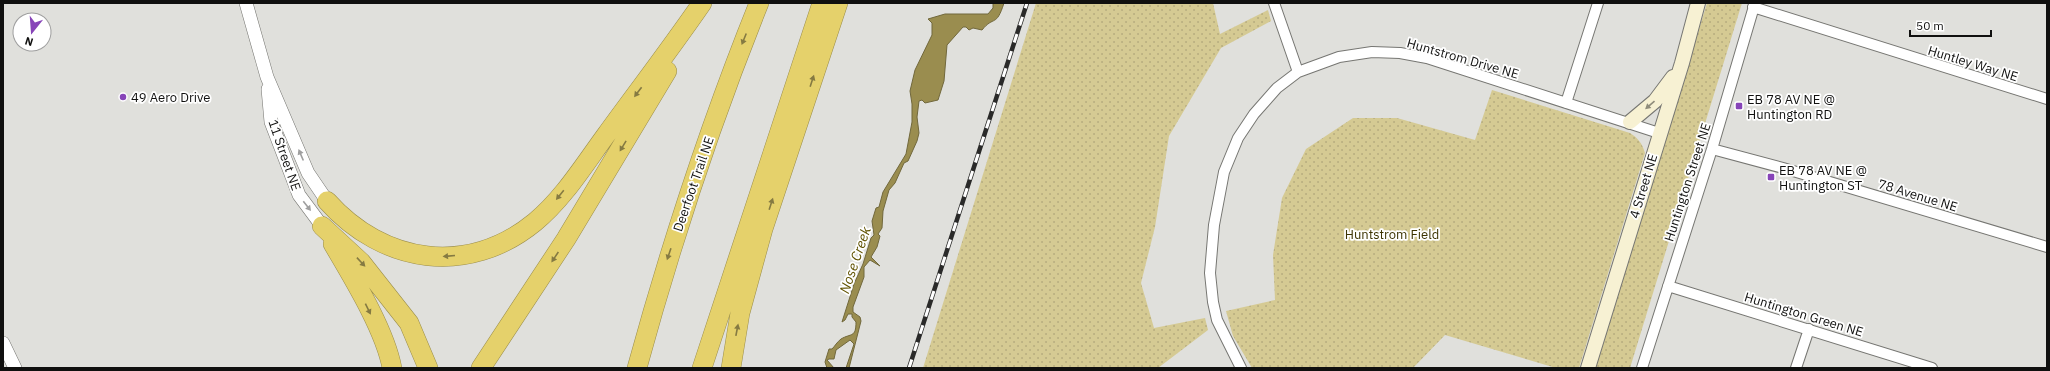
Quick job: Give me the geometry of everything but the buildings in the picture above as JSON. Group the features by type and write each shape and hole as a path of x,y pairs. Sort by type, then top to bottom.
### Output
{"highway":[{"path":"327,201 353,227 370,238 406,253 453,256 483,250 508,240 535,222 557,200 658,66 703,3"},
{"path":"481,368 592,198 660,84 703,3"},
{"name":"Deerfoot Trail NE","path":"636,368 668,257 730,73 759,3"},
{"path":"702,368 822,3"},
{"path":"731,368 740,313 755,257 838,3"},
{"path":"322,226 353,278 379,330 392,368"},
{"path":"322,226 361,262 409,323 428,368"}],"main road":[{"name":"4 Street NE","path":"1588,368 1659,132 1682,63 1698,3"},
{"path":"1630,122 1655,101 1682,63"}],"street":[{"name":"11 Street NE","path":"246,3 267,77 308,173 327,201"},
{"path":"1274,3 1298,72"},
{"path":"1566,103 1598,3"},
{"name":"Huntley Way NE","path":"1754,5 2047,100"},
{"name":"Huntington Street NE","path":"1642,368 1712,149 1754,5"},
{"name":"Huntstrom Drive NE","path":"1242,368 1217,320 1212,302 1210,273 1215,218 1224,172 1238,138 1254,114 1272,93 1298,72 1339,57 1372,52 1400,53 1428,58 1659,132"},
{"name":"11 Street NE","path":"267,77 271,122 299,195 322,226"},
{"name":"78 Avenue NE","path":"1712,149 1783,168 2047,247"},
{"name":"Huntington Green NE","path":"1668,286 1932,368"},
{"path":"1796,368 1809,329"},
{"path":"3,344 15,368"}],"green space":[{"path":"1036,3 1213,3 1220,34 1268,10 1271,21 1221,48 1169,136 1155,227 1141,283 1154,328 1205,318 1208,330 1158,368 923,368"},
{"path":"1707,3 1742,3 1630,368 1595,368"},
{"name":"Huntstrom Field","path":"1492,90 1630,133 1643,146 1645,153 1579,368 1556,368 1445,335 1413,368 1252,368 1233,336 1226,311 1275,300 1273,255 1282,198 1306,149 1353,118 1397,118 1475,140"}],"shaded area":[{"path":"993,3 1004,3 997,19 989,23 982,30 973,28 969,30 966,27 963,27 947,45 944,81 938,100 925,103 922,100 919,101 917,117 919,133 917,141 908,161 904,163 895,183 889,190 883,211 882,228 878,234 880,236 877,247 871,257 880,266 870,260 864,267 864,277 853,307 853,312 860,317 861,321 849,368 846,368 854,344 850,340 836,350 834,359 827,360 834,368 827,368 825,362 829,349 832,349 838,341 854,333 855,331 856,322 852,317 852,314 848,314 842,322 854,284 863,264 871,238 874,235 872,221 876,208 879,207 883,192 906,154 912,122 910,91 915,70 932,35 932,23 928,19 945,14 988,14 993,8"}],"railway":[{"path":"909,368 1027,3"}],"place":[{"name":"49 Aero Drive","path":"123,97"},
{"name":"EB 78 AV NE @ Huntington RD","path":"1739,106"},
{"name":"EB 78 AV NE @ Huntington ST","path":"1771,177"}],"water label":[{"name":"Nose Creek","path":"855,260"}]}
